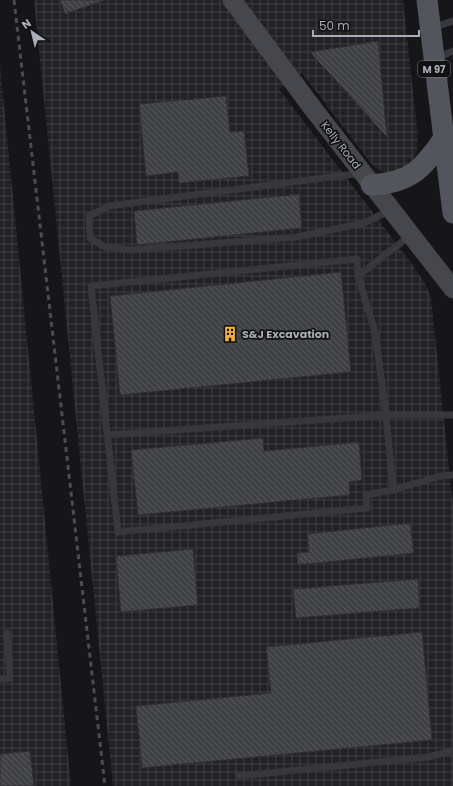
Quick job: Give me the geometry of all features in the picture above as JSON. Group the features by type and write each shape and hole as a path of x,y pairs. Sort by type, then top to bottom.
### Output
{"main road":[{"name":"M 97","path":"427,0 433,60 453,213"},
{"path":"367,179 396,183 407,178 430,158 444,138"}],"street":[{"name":"Kelly Road","path":"232,0 367,179 453,289"}],"lane":[{"path":"430,29 453,21"},
{"path":"433,60 453,51"},
{"path":"367,179 109,206 89,216 90,238 105,247 131,250 297,237 364,222 391,210"},
{"path":"358,276 411,235"},
{"path":"393,490 386,416 375,332 358,276 357,260 91,286 118,532 367,508 366,495 393,490 440,476 453,475"},
{"path":"107,435 386,416 453,415"},
{"path":"0,679 10,678 8,633"},
{"path":"239,776 428,757 453,751"}],"shaded area":[{"path":"34,0 403,0 418,138 417,151 412,162 395,173 383,172 373,166 302,73 279,89 412,264 426,285 431,298 453,505 453,786 113,786"},
{"path":"0,65 51,583 71,786 0,786"}],"building":[{"path":"60,0 105,0 65,14"},
{"path":"378,41 387,137 310,52"},
{"path":"226,96 230,132 244,131 249,176 179,183 178,172 146,176 139,104"},
{"path":"299,194 302,228 137,245 134,211"},
{"name":"S&J Excavation","path":"341,272 351,372 120,395 110,296"},
{"path":"263,438 264,451 359,442 362,480 349,482 350,495 138,515 131,450"},
{"path":"410,523 414,553 298,565 297,553 309,552 307,534"},
{"path":"193,549 198,605 121,612 116,556"},
{"path":"418,579 420,608 296,618 293,589"},
{"path":"422,632 432,740 142,768 136,706 271,693 266,647"},
{"path":"30,751 34,786 0,786 0,754"}],"railway":[{"path":"14,0 105,786"}],"place":[{"name":"S&J Excavation","path":"230,334"}]}
